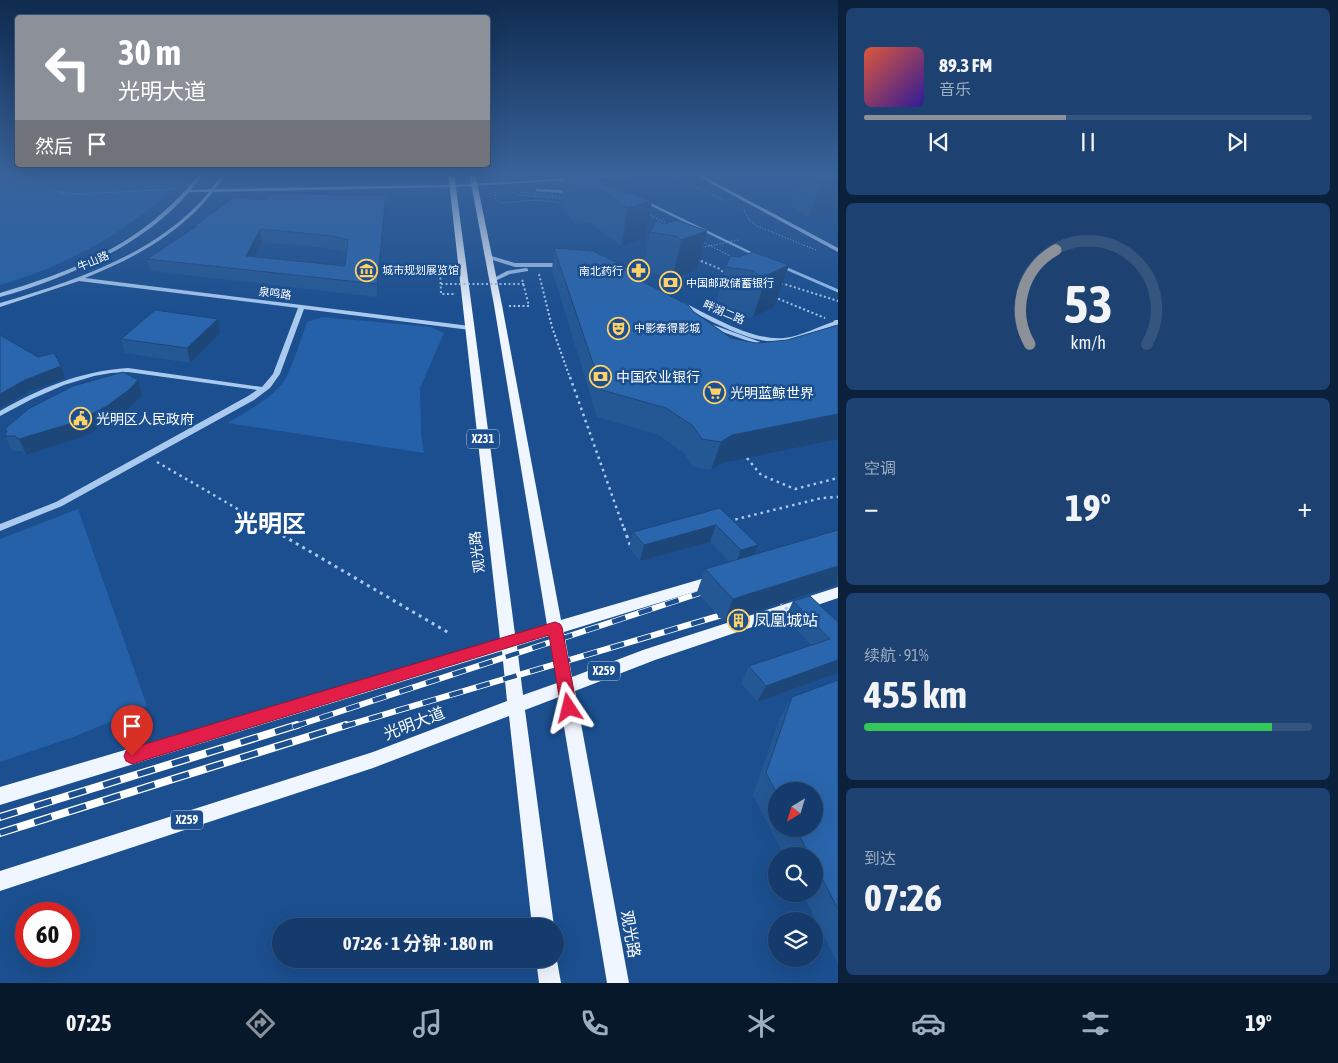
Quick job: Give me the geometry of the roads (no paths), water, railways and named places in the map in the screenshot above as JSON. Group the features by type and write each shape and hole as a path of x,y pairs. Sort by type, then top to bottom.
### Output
{"main road":[{"name":"观光路","path":"457,219 542,918"},
{"name":"X231","path":"481,219 498,306 565,686"},
{"path":"0,796 726,576"},
{"name":"光明大道","path":"0,880 373,760 649,655 838,592"},
{"name":"观光路","path":"565,686 618,983"},
{"path":"548,968 550,983"}],"street":[{"name":"牛山路","path":"0,294 39,283 94,259 144,229 156,219"},
{"name":"牛山路","path":"0,305 77,279 127,256 172,230 185,219"},
{"path":"780,219 838,250"},
{"path":"488,257 515,265 568,267 516,270 493,280"},
{"name":"泉鸣路","path":"77,279 470,328"},
{"name":"畔湖二路","path":"675,300 709,318 768,340 792,338 837,323"},
{"path":"0,528 60,504 251,398 263,389 276,374 302,307"},
{"name":"畔湖二路","path":"677,309 738,337 770,348 784,348"},
{"path":"702,322 701,328 705,333"},
{"path":"764,354 771,351"},
{"path":"0,414 56,386 110,370 128,370 263,389"}],"waterway":[{"path":"681,219 755,255"},
{"path":"783,267 838,291"}],"railway":[{"path":"293,727 712,589"},
{"path":"342,727 732,612"},
{"path":"0,817 297,725"},
{"path":"0,833 346,725"}],"place":[{"name":"城市规划展览馆","path":"366,270"},
{"name":"南北药行","path":"639,271"},
{"name":"中国邮政储蓄银行","path":"670,283"},
{"name":"中影泰得影城","path":"618,328"},
{"name":"中国农业银行","path":"600,377"},
{"name":"光明蓝鲸世界","path":"714,393"},
{"name":"光明区人民政府","path":"80,419"},
{"name":"凤凰城站","path":"738,620"}],"district":[{"name":"光明区","path":"270,524"}]}
